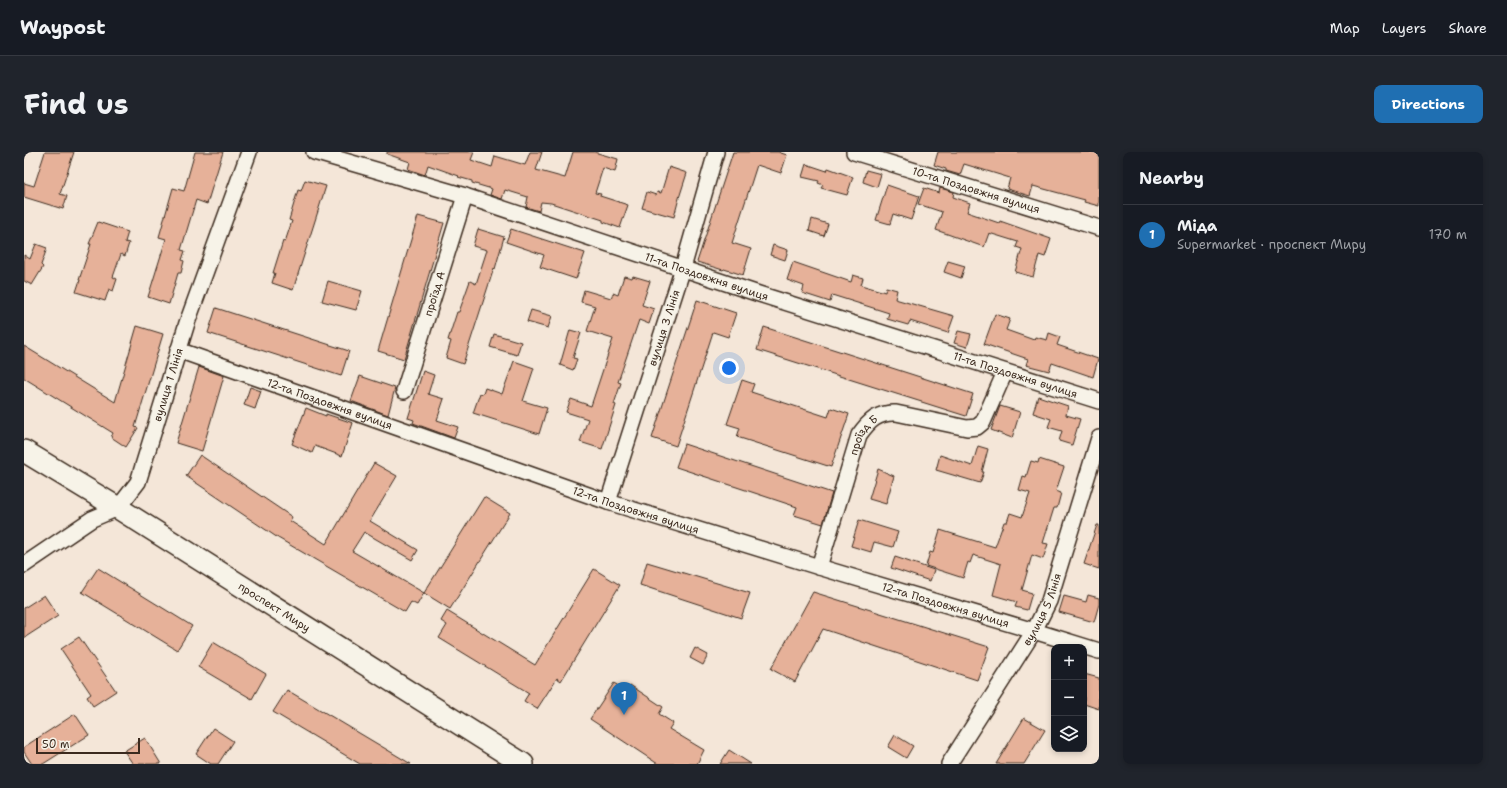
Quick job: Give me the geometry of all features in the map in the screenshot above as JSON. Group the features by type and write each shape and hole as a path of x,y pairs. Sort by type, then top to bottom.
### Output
{"main road":[{"name":"проспект Миру","path":"24,451 118,508 523,764"}],"street":[{"name":"вулиця 1 Лінія","path":"24,566 92,519 118,508 138,482 187,323 249,152"},
{"name":"11-та Поздовжня вулиця","path":"314,152 465,196 759,294 1099,401"},
{"name":"вулиця 3 Лінія","path":"608,502 683,268 716,152"},
{"name":"10-та Поздовжня вулиця","path":"854,152 1099,228"},
{"name":"проїзд А","path":"404,391 465,196"},
{"name":"12-та Поздовжня вулиця","path":"178,350 608,502 819,567 1034,630 1099,651"},
{"name":"проїзд Б","path":"819,567 859,435 867,424 887,412 967,428 977,427 983,422 1005,372"},
{"name":"вулиця 5 Лінія","path":"949,764 1034,630 1049,601 1099,438"}],"building":[{"path":"45,152 74,152 60,194 67,196 63,209 24,197 24,183 34,186"},
{"path":"195,152 223,152 207,204 196,200 181,250 185,251 182,260 184,261 181,273 178,273 169,304 148,297 166,239 159,237 173,188 184,191"},
{"path":"387,152 474,152 471,160 492,167 495,156 525,165 530,152 542,152 536,170 565,178 573,152 594,152 618,159 615,172 603,168 595,193 628,205 620,228 603,222 603,220 551,203 541,202 539,211 526,207 528,197 505,190 502,199 490,195 492,189 472,183 472,181 428,165 425,175 408,169 410,162 387,154"},
{"path":"733,152 778,152 787,155 781,173 757,165 732,243 751,249 743,275 697,262"},
{"path":"938,152 1099,152 1099,206 1084,202 1085,200 1033,186 1030,196 1007,189 1010,178 964,164 960,175 946,171 946,169 934,165"},
{"path":"806,164 827,171 828,168 853,177 847,195 821,188 823,185 818,183 819,181 802,177"},
{"path":"669,167 687,173 674,217 642,208 647,192 656,195 657,192 661,193"},
{"path":"866,170 881,174 877,187 863,182"},
{"path":"305,180 326,186 293,290 272,283 275,273 273,273 283,241 285,242 292,221 289,220 298,190 301,191"},
{"path":"887,185 919,196 911,220 893,214 890,224 876,220"},
{"path":"924,188 939,193 940,188 954,192 953,197 970,203 967,212 999,223 1000,221 1051,239 1045,257 1039,255 1033,277 1015,272 1022,249 1016,247 1018,242 989,233 984,247 936,230 942,212 918,204"},
{"path":"418,216 444,223 404,359 378,351"},
{"path":"812,219 828,224 824,236 809,231"},
{"path":"98,222 128,232 125,242 129,243 125,256 121,254 113,277 117,279 113,291 109,289 105,301 76,292 91,244 89,244"},
{"path":"478,229 504,237 495,269 494,268 463,364 446,358 451,341 448,340 457,312 459,312 470,281 476,284 487,250 473,246"},
{"path":"511,229 585,253 576,279 540,267 544,255 506,242"},
{"path":"36,244 47,248 41,265 43,267 32,285 24,281 24,255 30,259"},
{"path":"773,245 788,250 785,260 770,255"},
{"path":"948,261 965,266 961,278 944,272"},
{"path":"793,262 851,282 853,275 863,278 861,285 885,292 886,287 897,290 895,299 954,316 948,333 910,321 908,325 887,319 889,313 832,295 830,302 802,293 804,286 787,280"},
{"path":"624,276 632,278 633,276 650,281 642,305 654,309 649,324 639,320 618,382 621,383 614,404 616,405 602,449 580,442 588,419 566,412 571,399 591,406 613,339 587,331 595,306 581,302 584,290 611,298 613,293 618,295"},
{"path":"328,281 362,291 356,310 322,301"},
{"path":"697,300 736,313 728,337 713,332 676,446 652,438"},
{"path":"216,308 349,351 341,376 208,333"},
{"path":"531,310 552,316 548,328 527,322"},
{"path":"995,314 1010,319 1006,330 1034,340 1035,337 1047,340 1049,333 1060,337 1057,345 1098,359 1093,377 1052,363 1049,371 1026,365 1028,359 984,344"},
{"path":"137,326 163,334 135,427 138,428 126,447 111,437 113,433 24,378 24,346 115,402"},
{"path":"764,327 973,394 966,416 757,350"},
{"path":"570,330 581,333 573,358 577,359 573,370 560,365"},
{"path":"958,331 971,334 967,347 954,343"},
{"path":"494,334 521,342 517,355 490,347"},
{"path":"514,361 534,368 523,401 547,408 539,434 473,413 480,393 483,394 485,388 502,394"},
{"path":"199,367 224,376 202,451 176,443"},
{"path":"423,371 434,375 428,394 444,399 437,420 458,427 454,438 413,423 414,420 408,418"},
{"path":"360,376 395,388 388,415 351,401"},
{"path":"742,380 754,384 751,392 828,417 831,408 849,414 831,467 737,437 740,428 727,424"},
{"path":"250,387 261,391 255,409 244,405"},
{"path":"1038,396 1068,406 1066,415 1080,419 1072,445 1059,441 1062,431 1048,427 1051,419 1033,413"},
{"path":"1000,406 1020,412 1012,438 991,430"},
{"path":"306,408 326,416 326,414 353,423 342,456 315,446 312,453 292,444"},
{"path":"684,444 832,493 823,524 794,515 797,507 676,467"},
{"path":"978,446 988,449 982,472 984,472 980,483 936,470 940,455 972,466"},
{"path":"200,455 292,517 290,521 326,544 374,463 397,476 370,521 418,550 412,560 364,532 352,551 424,593 417,605 411,602 405,612 278,538 186,476"},
{"path":"1039,459 1064,467 1056,491 1061,493 1057,508 1054,508 1043,543 1048,544 1043,559 1032,555 1022,590 1032,593 1027,610 1015,607 1017,602 993,595 1001,564 973,555 970,563 968,562 963,578 926,566 930,552 933,553 940,530 995,547 1004,522 1007,522 1010,513 1022,517 1030,493 1019,490 1023,476 1026,477 1031,461 1038,463"},
{"path":"878,469 894,476 886,504 869,499"},
{"path":"484,497 510,513 450,609 424,593"},
{"path":"859,520 898,532 893,547 874,542 871,552 851,546"},
{"path":"1097,525 1099,525 1099,569 1084,564"},
{"path":"895,557 934,570 930,581 891,568"},
{"path":"647,562 750,593 741,618 640,585"},
{"path":"98,568 192,626 177,650 82,592"},
{"path":"594,569 620,585 561,681 557,678 537,709 524,701 529,693 439,638 447,625 441,621 447,611 535,665"},
{"path":"813,592 989,647 977,680 823,629 795,682 771,669"},
{"path":"44,595 58,616 24,638 24,608"},
{"path":"1088,595 1099,598 1099,604 1094,622 1059,612 1064,596 1086,602"},
{"path":"79,637 116,691 93,706 87,697 91,694 61,649"},
{"path":"213,642 266,674 252,699 198,667"},
{"path":"695,648 708,655 703,665 690,658"},
{"path":"1087,675 1099,678 1099,709 1087,705"},
{"path":"614,683 626,691 630,685 663,707 659,714 673,723 669,729 704,750 697,764 658,764 590,719"},
{"path":"287,690 411,764 360,764 273,712"},
{"path":"75,714 89,735 43,764 32,764 24,752 24,747"},
{"path":"1024,718 1045,730 1024,764 996,764"},
{"path":"213,728 233,741 218,764 211,764 196,754"},
{"path":"895,735 913,746 906,758 888,747"},
{"path":"145,738 161,764 133,764 124,751"},
{"path":"729,750 751,764 720,764"}],"place":[{"name":"Міда","path":"624,715"}]}
